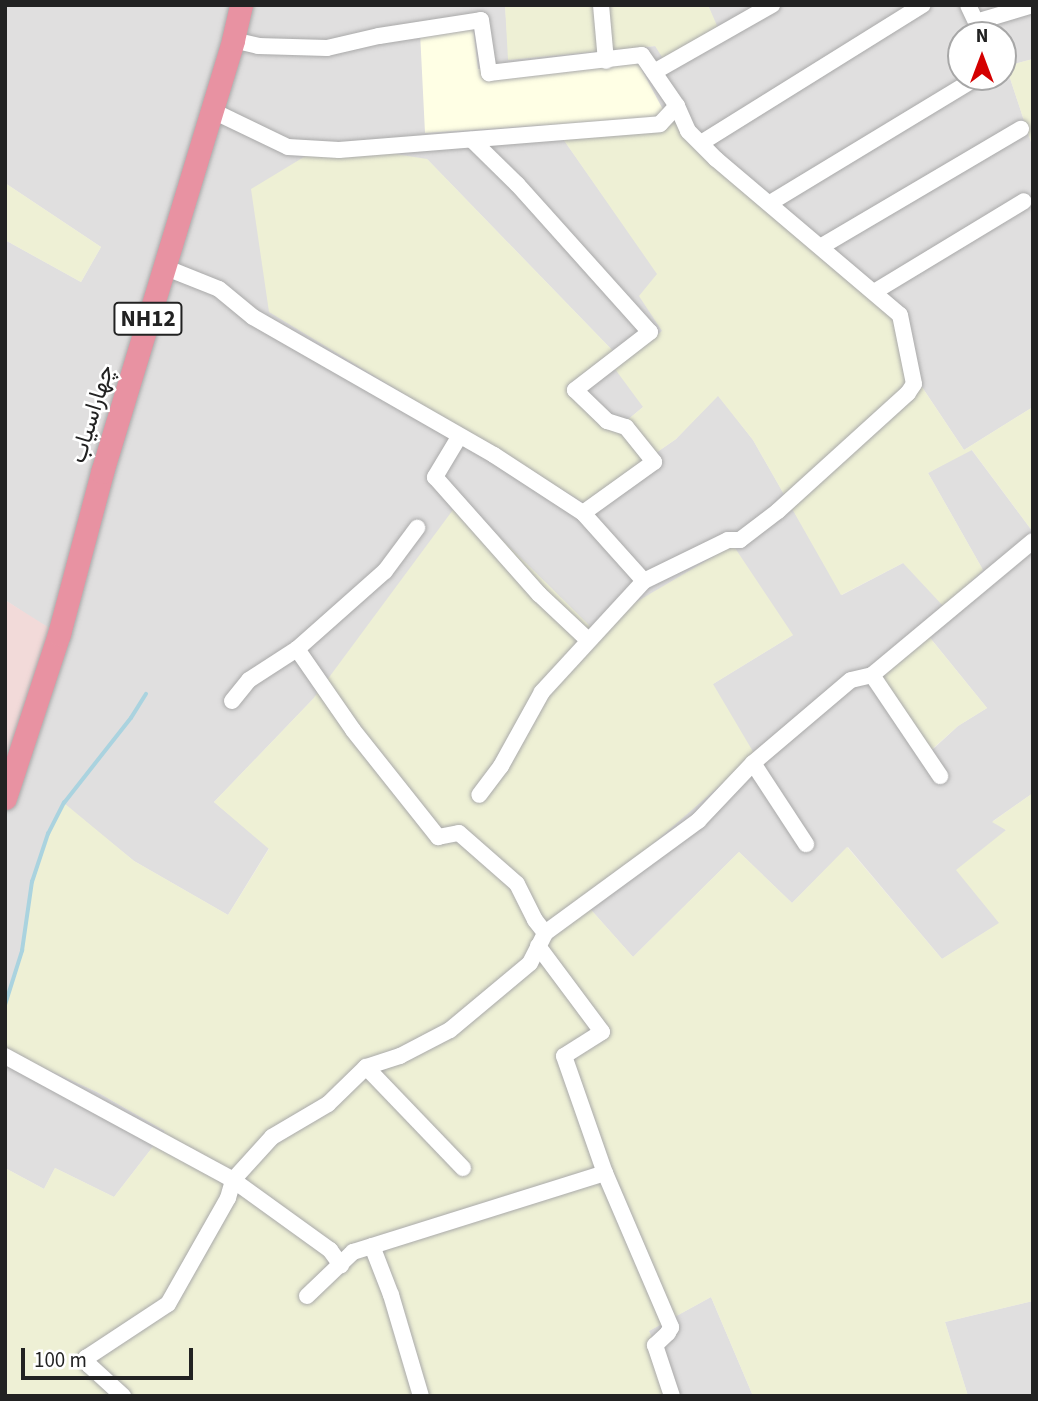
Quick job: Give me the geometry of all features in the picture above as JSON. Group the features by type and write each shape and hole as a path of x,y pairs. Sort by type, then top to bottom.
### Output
{"highway":[{"name":"چهاراسیاب","path":"6,794 59,634 102,472 233,40 241,5"}],"street":[{"path":"601,5 606,61"},
{"path":"654,72 772,5"},
{"path":"701,143 923,5"},
{"path":"968,5 976,22 1033,5"},
{"path":"233,40 258,46 327,48 379,36 481,20 489,73 642,55 677,106 688,131 900,315 914,384 908,393 778,511 740,540 728,540 644,581 588,640 580,654 542,692 501,766 479,795"},
{"path":"770,203 955,91"},
{"path":"211,110 288,147 339,150 660,124 677,106"},
{"path":"822,246 921,185 1021,129"},
{"path":"472,140 517,184 650,332 575,390 607,421 625,427 654,462 583,513"},
{"path":"874,292 1024,201"},
{"path":"164,267 219,289 253,317 458,437 494,455 583,513 644,581"},
{"path":"458,437 435,477 539,594 588,640"},
{"path":"232,701 249,680 297,649 385,571 417,528"},
{"path":"123,1396 96,1372 86,1358 168,1304 228,1198 233,1180 272,1137 328,1104 366,1067 400,1056 450,1030 530,963 542,940 698,821 753,763 851,680 872,675 1033,541"},
{"path":"297,649 352,730 438,837 459,833 517,884 542,940 602,1032 564,1056 605,1173 671,1327 668,1334 655,1345 672,1396"},
{"path":"872,675 940,776"},
{"path":"753,763 806,845"},
{"path":"5,1056 233,1180 330,1250 341,1265"},
{"path":"366,1067 463,1168"},
{"path":"307,1296 352,1252 605,1173"},
{"path":"372,1246 391,1295 421,1396"}],"shaded area":[{"path":"5,5 505,5 509,60 656,46 664,59 717,28 708,5 1033,5 1033,59 1017,63 1017,21 947,21 947,91 1014,91 1033,148 1033,407 964,450 918,381 554,126 658,274 662,331 643,407 613,432 566,386 614,352 427,159 584,503 676,439 718,395 753,440 842,595 903,563 983,570 928,473 971,449 1033,532 1033,793 993,821 1006,830 1000,923 942,959 848,847 792,903 739,852 633,957 585,903 713,684 793,635 593,628 313,699 214,802 269,848 228,915 134,861 64,804 48,834 32,882 22,951 5,1005 5,792 58,635 5,600 5,240 81,282 101,247 5,183","holes":["923,629 987,708 958,726 931,751"]},
{"path":"505,5 708,5 718,28 664,60 655,46 508,60"},
{"path":"473,27 478,69 589,62 630,48 667,117 425,133 420,32"},
{"path":"1033,59 1033,148 1014,91 1017,91 1017,63"},
{"path":"675,117 904,311 918,381 964,450 1033,407 1033,532 972,450 928,473 983,570 944,607 903,563 841,595 753,440 718,396 676,439 584,503 269,312 251,189 327,143 427,159 614,352 566,386 613,432 643,407 615,369 662,331 639,296 657,274 554,126"},
{"path":"5,183 101,247 81,282 5,240"},
{"path":"461,499 592,628 733,545 793,635 713,684 755,755 585,903 633,957 739,852 792,903 847,847 942,959 999,923 956,870 1006,830 992,822 1033,793 1033,1301 945,1322 968,1396 753,1396 711,1297 649,1331 673,1388 659,1396 5,1396 5,1168 44,1189 55,1168 114,1197 165,1131 97,1092 5,1050 5,1005 22,951 32,882 48,834 64,803 134,861 228,915 269,849 214,802 313,699"},
{"path":"5,600 59,634 5,792"},
{"path":"922,628 987,708 958,726 930,751 877,674"},
{"path":"5,1050 97,1092 165,1131 114,1197 55,1168 44,1189 5,1168"},
{"path":"711,1297 753,1396 659,1396 673,1387 649,1331"},
{"path":"1033,1301 1033,1396 968,1396 945,1322"}],"waterway":[{"path":"5,1005 22,951 32,882 48,834 64,803 131,718 146,694"}]}
